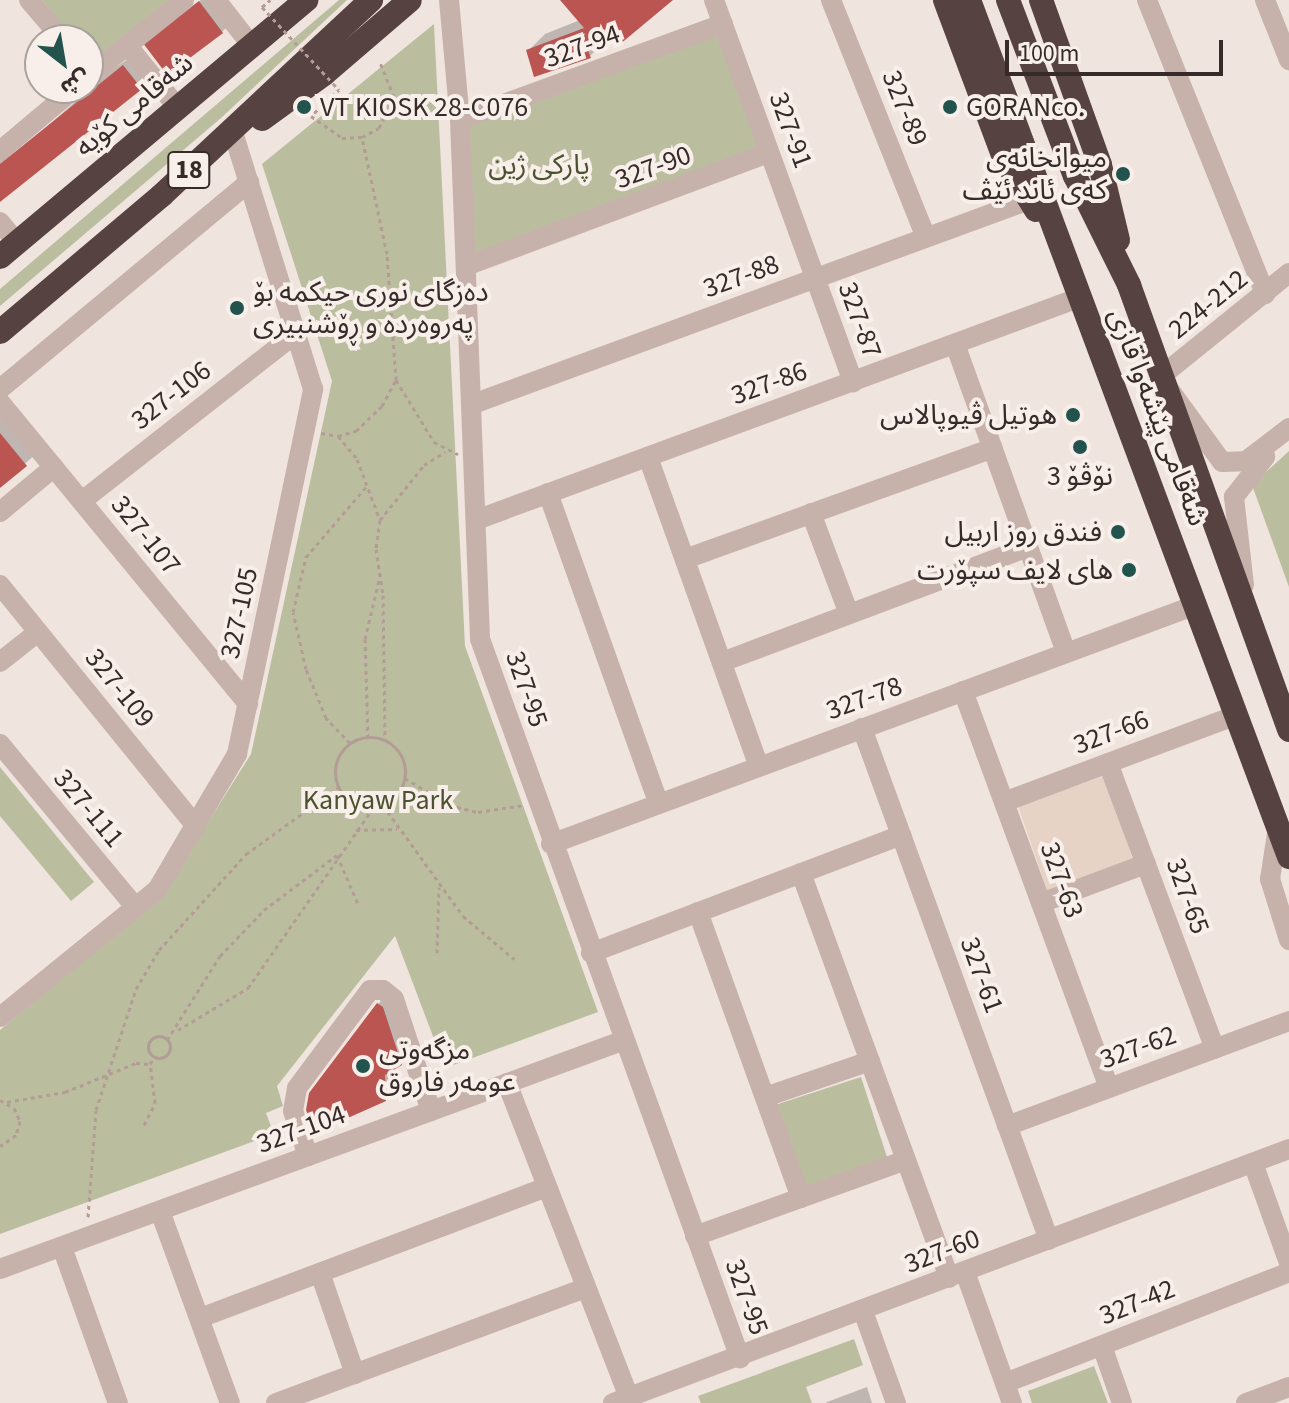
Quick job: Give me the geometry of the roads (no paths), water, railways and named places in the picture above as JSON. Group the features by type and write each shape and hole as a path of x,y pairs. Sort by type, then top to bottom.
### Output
{"highway":[{"name":"شەقامی کۆیە","path":"8,250 306,0"},
{"name":"18","path":"0,332 162,195 371,0"},
{"path":"162,195 324,74 410,0"},
{"path":"945,0 1004,158 1058,240"},
{"name":"شەقامی پێشەوا قازی","path":"969,0 1289,857"},
{"name":"شەقامی پێشەوا قازی","path":"1008,0 1075,176 1129,285 1289,730"},
{"path":"1041,0 1100,165 1129,285"}],"street":[{"path":"29,0 49,24"},
{"path":"104,63 184,0"},
{"path":"216,0 252,46"},
{"name":"327-95","path":"449,0 460,120 480,639 622,1041 740,1358"},
{"name":"327-91","path":"714,0 815,278"},
{"name":"327-89","path":"831,0 926,237"},
{"path":"1147,0 1265,294"},
{"path":"1265,0 1288,55"},
{"name":"327-94","path":"460,120 723,24"},
{"path":"127,45 178,108"},
{"path":"3,142 54,104"},
{"name":"327-105","path":"0,1017 157,890 237,754 308,431 313,389 235,138"},
{"name":"327-90","path":"466,266 769,153"},
{"path":"0,389 249,182"},
{"name":"327-88","path":"473,404 1029,200"},
{"path":"0,222 8,250"},
{"name":"224-212","path":"1160,377 1289,273"},
{"name":"327-87","path":"815,278 853,382"},
{"name":"327-86","path":"476,520 1081,297"},
{"name":"327-106","path":"82,501 296,333"},
{"path":"955,344 1066,653"},
{"path":"1160,377 1222,462 1246,461 1289,431"},
{"name":"327-107","path":"0,402 248,704"},
{"path":"1250,625 1234,497 1246,476 1289,431"},
{"path":"685,559 993,448"},
{"path":"648,457 759,767"},
{"path":"0,512 54,467"},
{"path":"548,493 659,804"},
{"path":"811,513 849,614"},
{"path":"722,662 1028,547"},
{"name":"327-109","path":"0,585 196,826"},
{"name":"327-78","path":"551,844 1196,605"},
{"path":"0,662 38,632"},
{"name":"327-63","path":"963,691 1109,1088"},
{"name":"327-66","path":"1004,802 1237,715"},
{"name":"327-61","path":"862,728 1049,1240"},
{"name":"327-111","path":"0,744 136,908"},
{"name":"327-65","path":"1108,763 1215,1049"},
{"path":"1278,827 1270,879 1289,940"},
{"path":"591,953 901,835"},
{"path":"1041,903 1146,864"},
{"path":"801,873 906,1160 1009,1393"},
{"path":"698,912 801,1198"},
{"path":"308,1156 293,1111 297,1088 370,990 383,990 394,999 431,1111"},
{"name":"327-62","path":"1007,1126 1289,1021"},
{"name":"327-104","path":"0,1269 622,1041"},
{"path":"765,1097 870,1061"},
{"path":"507,1083 586,1288 621,1400"},
{"name":"327-60","path":"621,1400 740,1358 1289,1149"},
{"path":"695,1236 906,1160"},
{"path":"1253,1163 1289,1263"},
{"path":"200,1318 547,1187"},
{"path":"160,1211 230,1403"},
{"path":"62,1247 118,1403"},
{"name":"327-42","path":"1009,1393 1102,1346 1289,1272"},
{"path":"320,1273 355,1374"},
{"path":"276,1403 586,1288"},
{"path":"863,1311 896,1403"},
{"path":"1102,1346 1122,1403"},
{"path":"1246,1403 1289,1387"}],"place":[{"name":"VT KIOSK 28-C076","path":"304,107"},
{"name":"GORANco.","path":"950,107"},
{"name":"میوانخانەی کەی ئاند ئێڤ","path":"1123,174"},
{"name":"دەزگای نوری حیکمە بۆ پەروەردە و ڕۆشنبیری","path":"237,308"},
{"name":"هوتیل ڤیوپالاس","path":"1073,415"},
{"name":"نۆڤۆ 3","path":"1080,447"},
{"name":"فندق روز اربيل","path":"1118,532"},
{"name":"های لایف سپۆرت","path":"1129,570"},
{"name":"مزگەوتی عومەر فاروق","path":"363,1066"}],"park label":[{"name":"پارکی ژین","path":"539,165"},
{"name":"Kanyaw Park","path":"378,800"}]}
